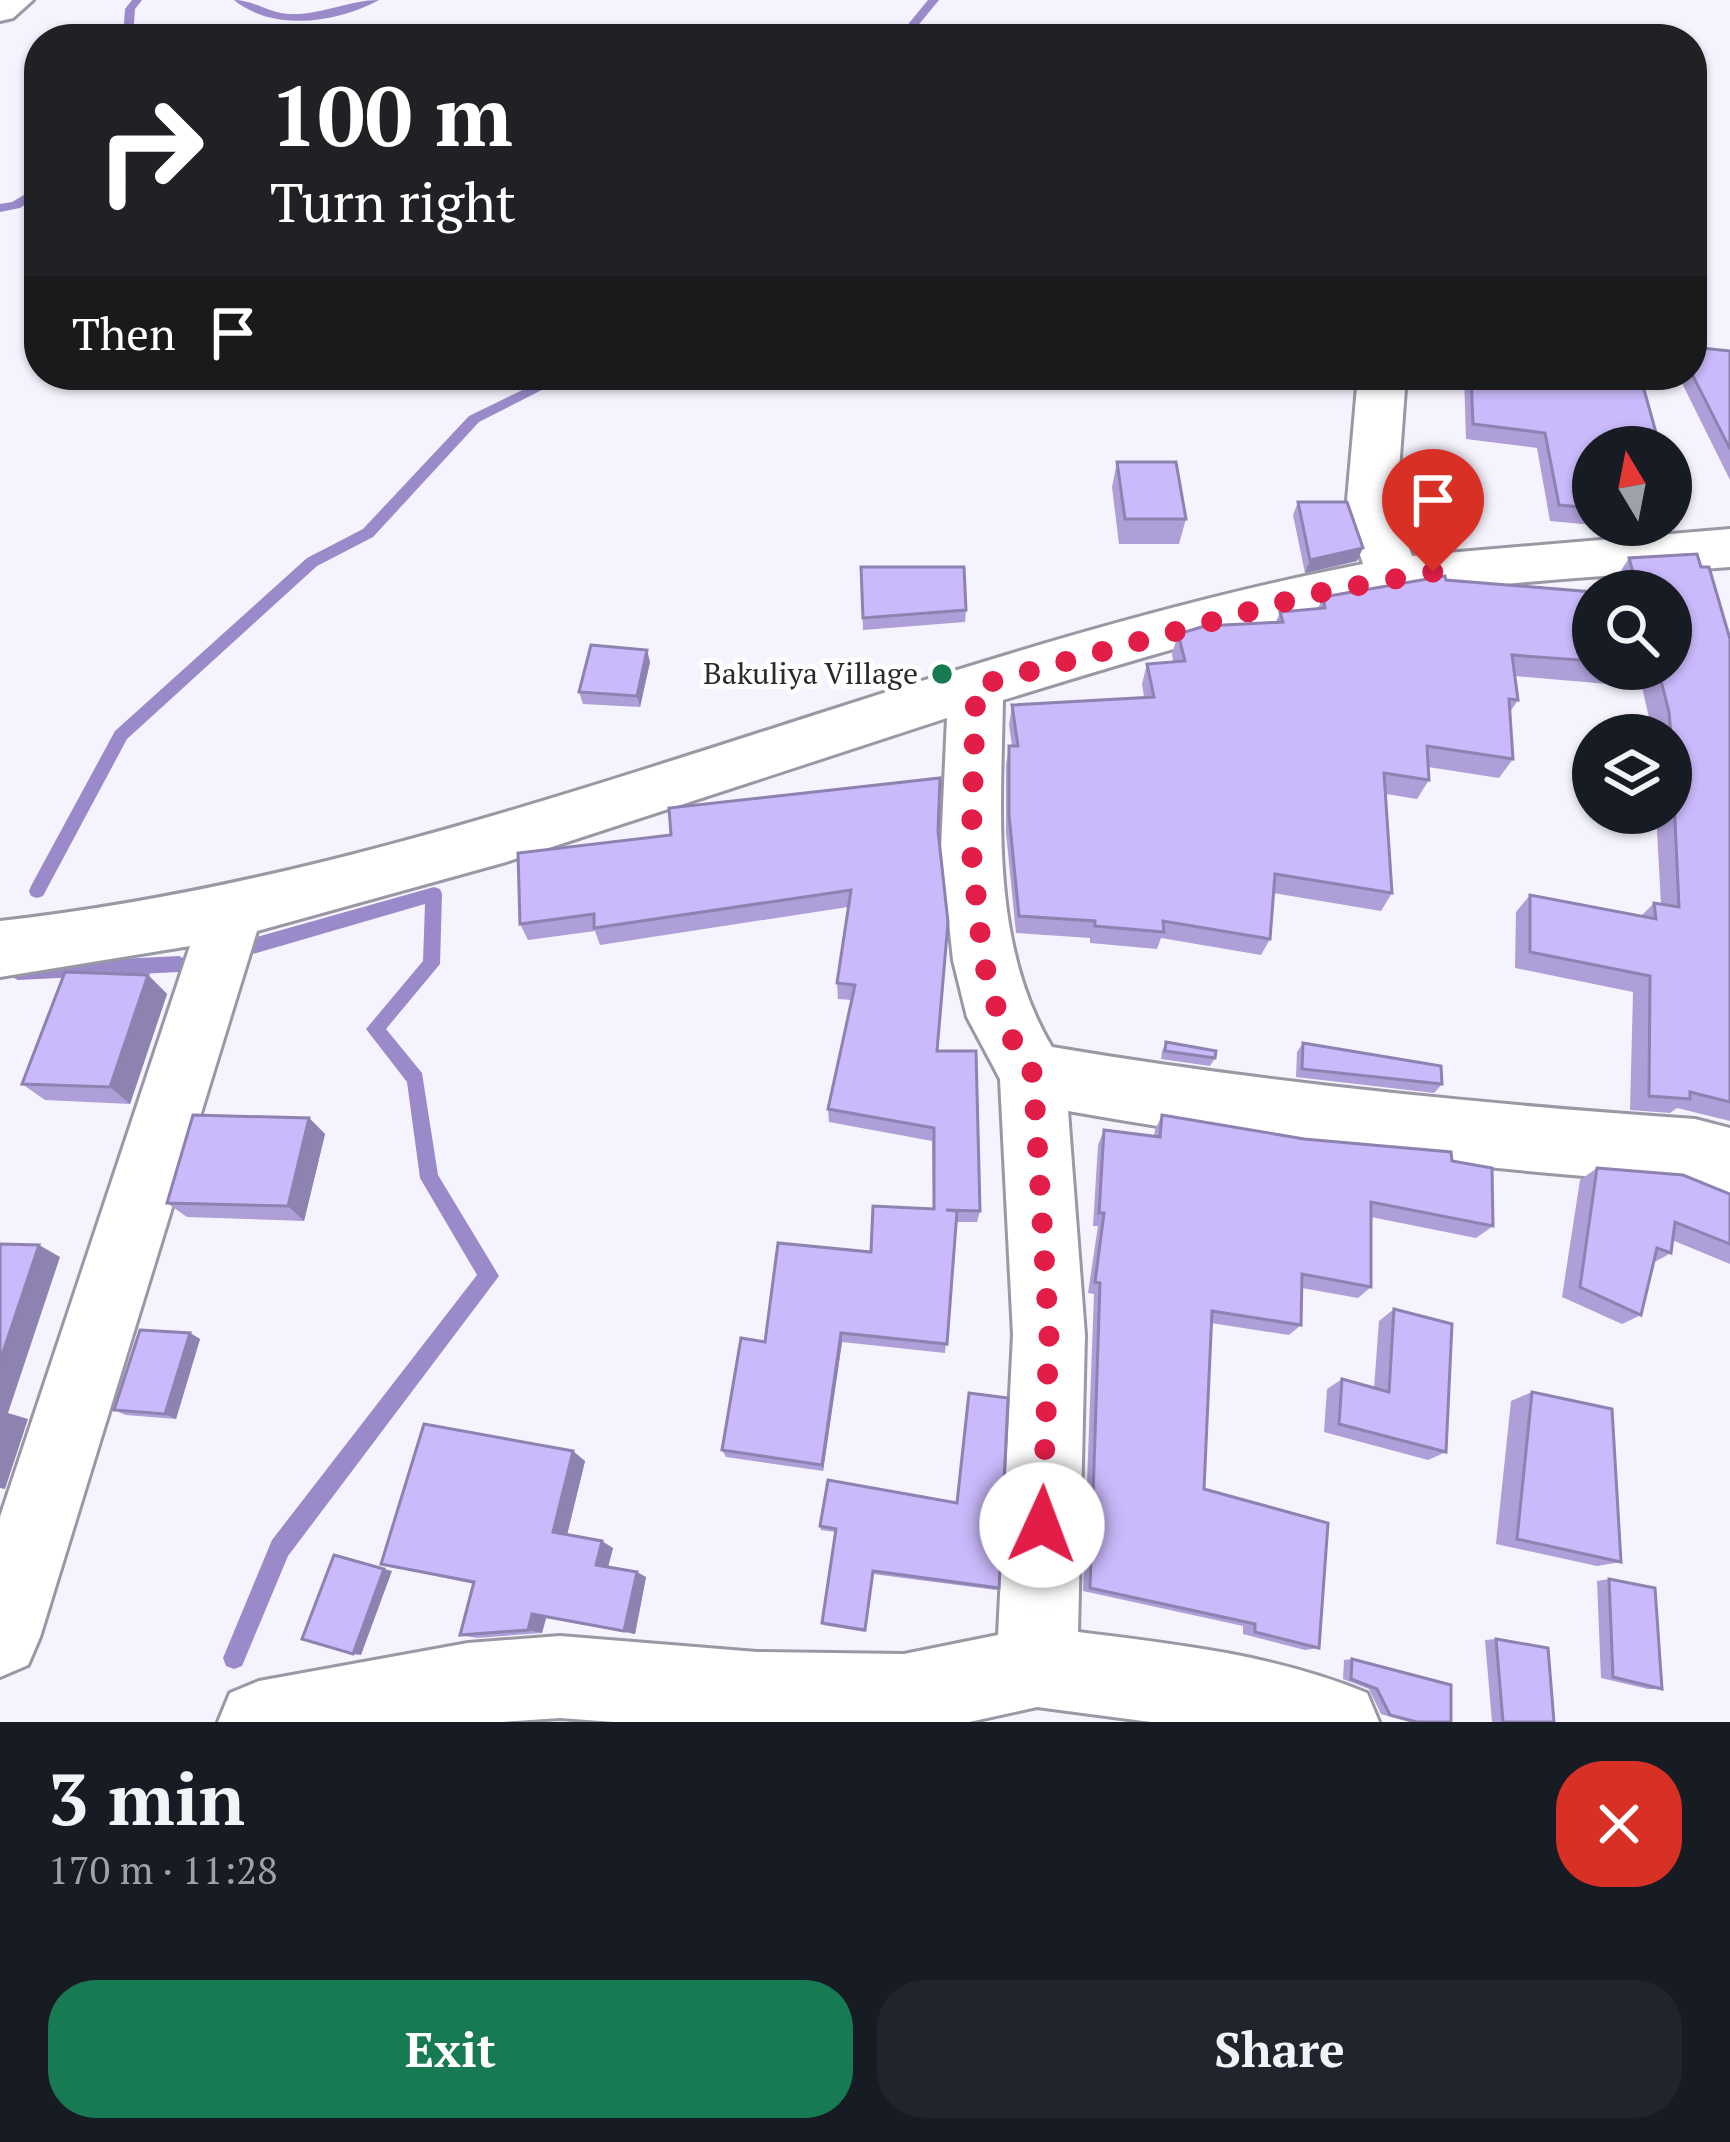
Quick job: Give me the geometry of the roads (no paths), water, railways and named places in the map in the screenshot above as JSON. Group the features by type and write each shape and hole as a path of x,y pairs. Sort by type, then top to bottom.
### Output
{"street":[{"path":"0,10 14,0"},
{"path":"1381,390 1371,512 1394,578"},
{"path":"0,949 232,913 564,823 976,686 1313,594 1394,578 1730,548"},
{"path":"976,686 971,848 983,960 999,1017 1033,1074 1049,1335 1036,1667"},
{"path":"0,1636 232,913"},
{"path":"1033,1074 1227,1108 1474,1136 1696,1152 1730,1161"},
{"path":"259,1722 468,1684 560,1677 757,1693 904,1695 1036,1667 1210,1689 1337,1722"}],"waterway":[{"path":"129,24 130,9 137,0"},
{"path":"239,0 254,10 287,18 323,15 374,0"},
{"path":"914,24 934,0"},
{"path":"0,208 24,200"},
{"path":"37,891 121,735 312,562 368,533 474,419 533,390"},
{"path":"234,1658 280,1548 489,1276 429,1178 416,1079 375,1029 431,964 434,894 246,948"},
{"path":"18,972 179,964"}],"place":[{"name":"Bakuliya Village","path":"942,674"}]}
